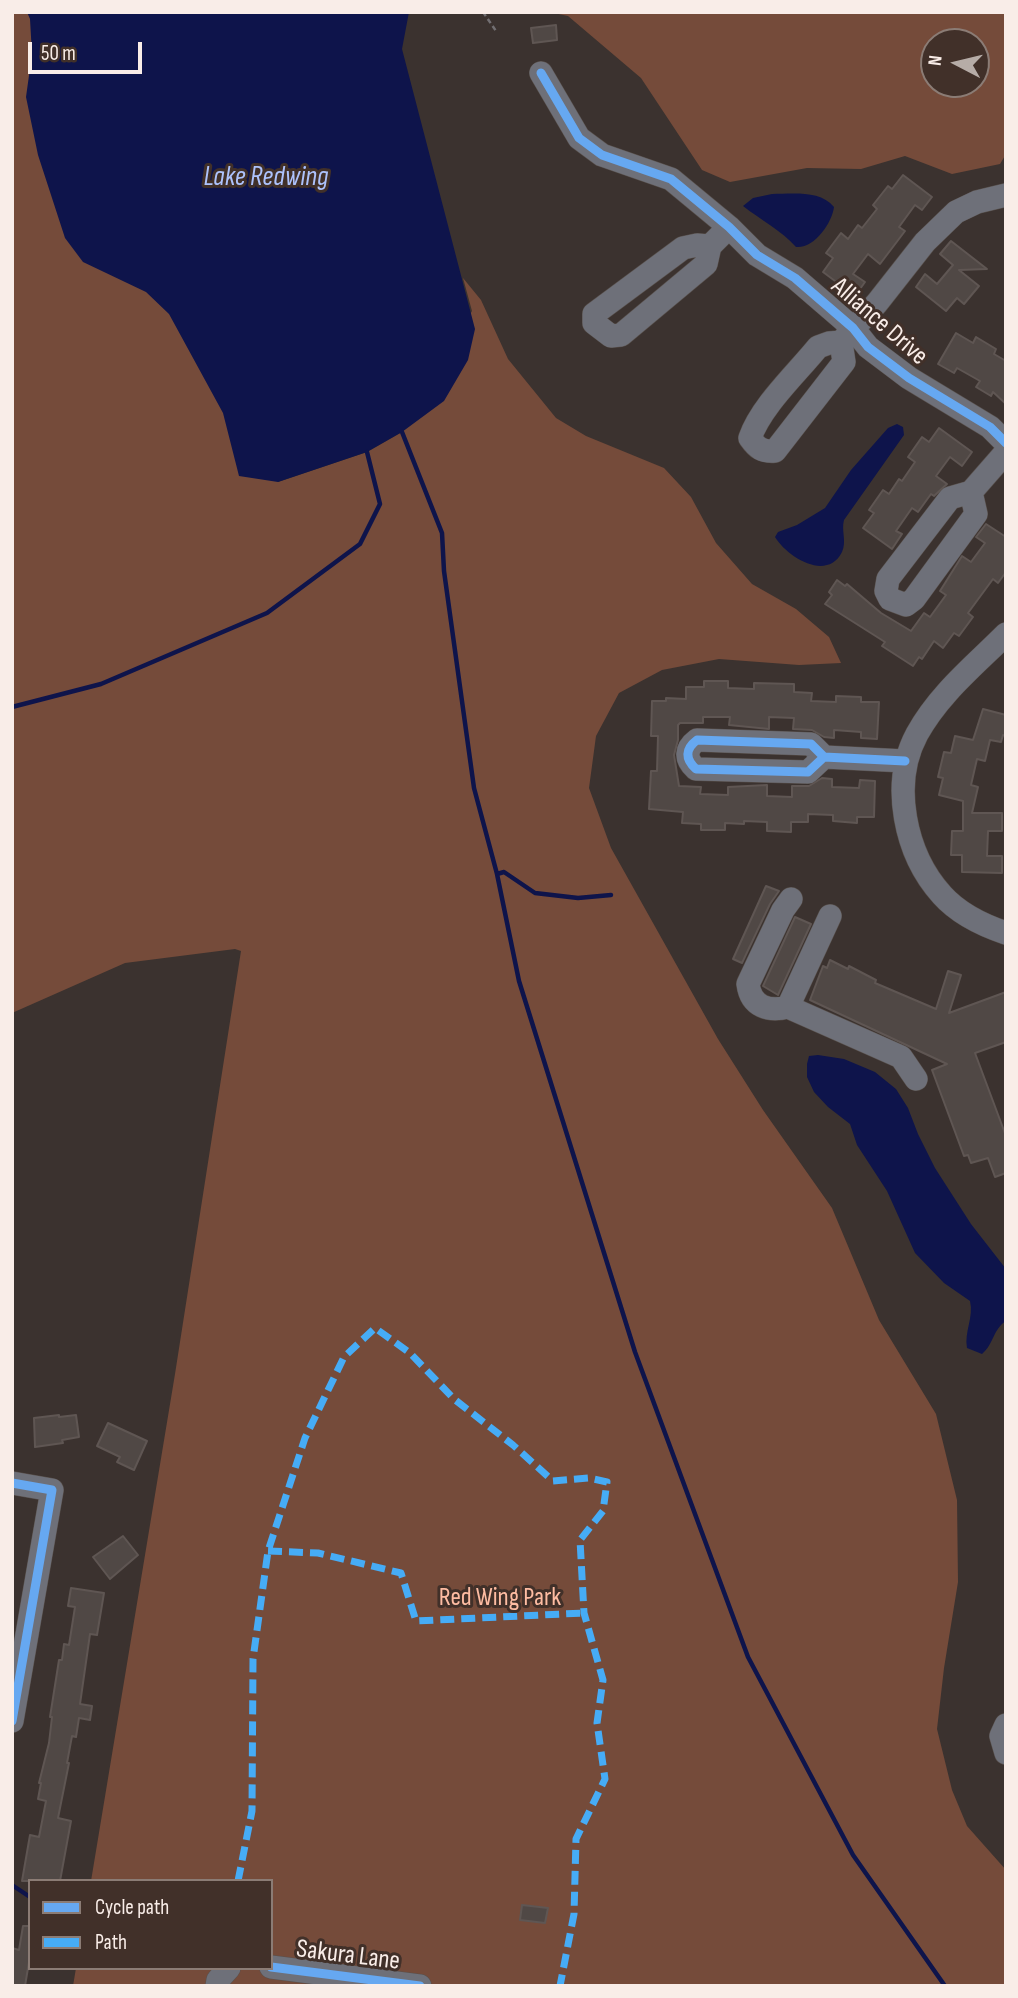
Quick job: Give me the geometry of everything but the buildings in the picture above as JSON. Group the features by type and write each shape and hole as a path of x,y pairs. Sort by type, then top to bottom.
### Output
{"street":[{"name":"Alliance Drive","path":"541,73 579,138 587,146 602,155 671,179 729,227 757,255 795,278 847,335 868,347 909,378 990,427 1006,443"},
{"path":"847,335 844,362 775,451 765,452 756,447 750,438 754,426 818,347 847,335 877,303 925,242 956,212 977,202 1006,195"},
{"path":"710,246 683,248 594,314 594,323 611,336 621,335 706,264 710,246 729,227"},
{"path":"971,492 976,513 914,599 906,605 890,600 886,591 888,579 950,498 971,492 1006,452"},
{"path":"1006,634 938,699 916,735 905,761 904,793 906,823 929,878 959,910 979,923 1006,933"},
{"path":"824,757 808,772 696,769 688,762 687,755 690,745 697,740 811,744 824,757 905,761"},
{"path":"791,899 783,910 748,984 754,1001 763,1008 777,1010 788,1006 901,1057 916,1079"},
{"path":"788,1006 830,916"},
{"path":"12,1483 51,1490 13,1711"},
{"path":"1006,1725 1000,1736 1006,1753"},
{"name":"Sakura Lane","path":"273,1967 420,1986"},
{"path":"217,1986 218,1980 227,1970"}],"path":[{"path":"483,12 496,31"}],"green space":[{"name":"Red Wing Park","path":"12,12 193,12 278,482 367,452 402,432 472,311 463,278 481,300 508,359 556,418 586,436 664,468 691,497 716,543 752,584 796,609 829,637 841,663 799,665 719,659 662,670 619,693 596,736 589,788 611,848 718,1039 763,1110 832,1208 879,1320 936,1414 957,1500 958,1582 937,1729 952,1790 967,1826 1006,1870 1006,1986 73,1986 76,1970 273,1970 273,1879 91,1879 175,1374 241,951 235,949 125,963 12,1013"},
{"path":"549,12 1006,12 1006,154 1000,164 952,174 905,156 861,169 807,168 730,182 702,170 641,78 568,16"}],"water":[{"name":"Lake Redwing","path":"27,12 409,12 402,49 475,329 468,360 444,401 402,432 367,452 278,482 239,476 223,413 169,314 146,292 83,262 65,238 38,155 26,97 32,54 30,19"},
{"path":"772,194 814,195 834,207 833,213 821,234 809,244 796,247 743,206 753,198"},
{"path":"897,424 903,427 904,435 844,520 843,548 835,561 817,566 788,552 775,537 778,532 797,525 825,508 851,470 888,428"},
{"path":"809,1056 844,1059 875,1072 896,1089 908,1108 935,1168 971,1224 1006,1269 1006,1321 998,1328 982,1354 967,1348 970,1301 944,1283 915,1253 887,1191 857,1145 850,1124 814,1092 807,1077 807,1064"}],"waterway":[{"path":"402,432 442,533 444,571 474,788 497,874 519,981 635,1352 748,1657 853,1855 945,1986"},
{"path":"12,707 101,684 267,613 360,544 380,504 367,452"},
{"path":"497,874 504,872 535,893 578,898 611,895"},
{"path":"12,1885 28,1896"}],"marked path":[{"path":"238,1879 252,1811 253,1659 268,1551 305,1438 344,1357 375,1328 410,1353 454,1399 513,1445 553,1481 589,1478 607,1482 603,1511 580,1540 584,1613 603,1680 597,1723 605,1779 576,1839 574,1914 560,1986"},
{"path":"268,1551 318,1553 401,1573 416,1621 584,1613"}],"cycle path":[{"path":"541,73 579,138 602,155 671,179 729,227 757,255 795,278 853,328 868,347 909,378 990,427 1006,443"},
{"path":"824,757 808,772 696,769 688,754 690,747 697,740 811,744 824,757 905,761"},
{"path":"12,1483 52,1490 12,1721"},
{"path":"273,1967 420,1986"}]}
